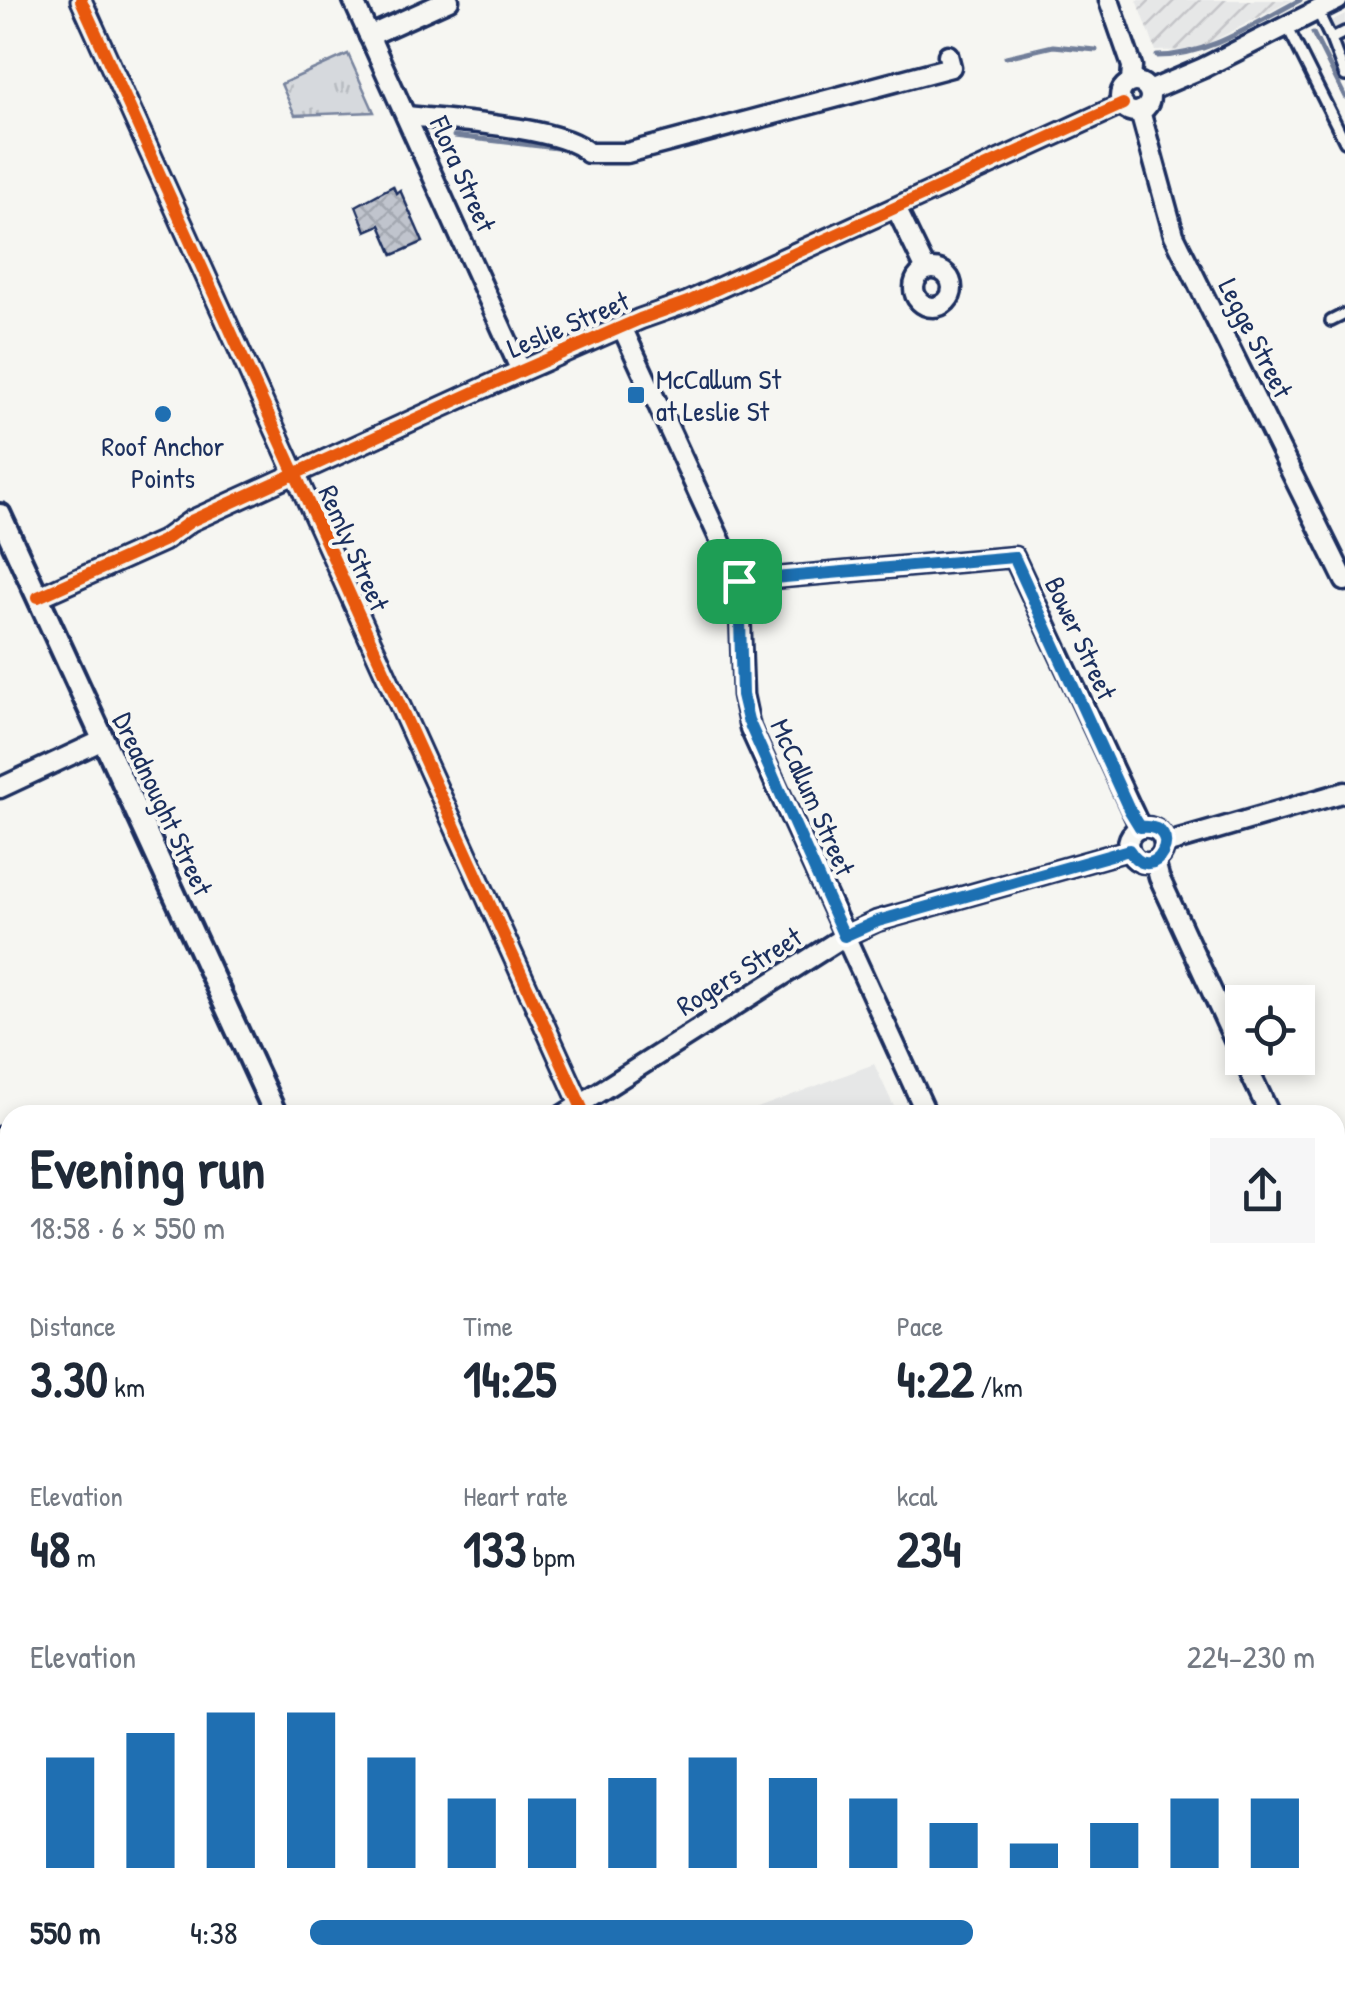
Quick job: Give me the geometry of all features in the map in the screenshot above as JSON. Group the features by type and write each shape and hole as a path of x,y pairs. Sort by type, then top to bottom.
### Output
{"street":[{"name":"Remly Street","path":"81,0 580,1105"},
{"name":"Flora Street","path":"353,0 522,371"},
{"path":"369,36 449,0"},
{"path":"1109,0 1132,66 1140,86 1148,105 1131,108 1122,91 1140,86 1203,68 1338,0"},
{"path":"406,116 574,140 588,153 628,152 951,67 948,55"},
{"name":"Leslie Street","path":"38,597 163,541 192,521 622,326 688,302 1131,108"},
{"name":"Legge Street","path":"1131,108 1174,235 1345,581"},
{"path":"896,208 926,270"},
{"name":"McCallum Street","path":"622,326 739,581 742,695 748,720 923,1105"},
{"name":"Dreadnought Street","path":"0,515 271,1105"},
{"name":"Bower Street","path":"739,581 1014,557 1140,827"},
{"path":"0,788 103,740"},
{"path":"1165,844 1345,792"},
{"path":"1140,827 1157,829 1165,844 1155,861 1139,862 1129,850 1129,839 1140,827"},
{"name":"Rogers Street","path":"590,1105 844,936 878,921 1129,850"},
{"path":"1155,861 1225,1018"},
{"path":"1251,1075 1265,1105"}],"lane":[{"path":"1317,10 1345,76"},
{"path":"1287,26 1345,142"},
{"path":"1331,39 1345,32"},
{"path":"1332,321 1345,314"}],"shaded area":[{"path":"1137,0 1292,0 1196,50 1156,51"},
{"path":"1345,14 1345,84 1317,28"},
{"path":"874,1064 893,1105 765,1105"}],"green space":[{"path":"348,54 374,112 295,115 281,84"}],"building":[{"path":"393,186 396,193 400,190 423,242 393,255 380,225 366,231 356,206"}],"waterway":[{"path":"1157,56 1176,55 1213,44 1300,0"},
{"path":"1313,33 1345,97"},
{"path":"1006,57 1053,46 1096,50"},
{"path":"454,136 565,149"}],"cycle path":[{"path":"81,0 580,1105"},
{"path":"38,597 163,541 191,521 521,371 688,302 1123,104"}],"place":[{"name":"McCallum St at Leslie St","path":"636,395"},
{"name":"Roof Anchor Points","path":"163,414"}],"route":[{"path":"1014,557 1129,809 1140,827 1151,827 1161,833 1165,844 1162,854 1155,861 1144,863 1134,859 1129,850 878,921 844,936 744,708 739,581 1014,557"}]}
